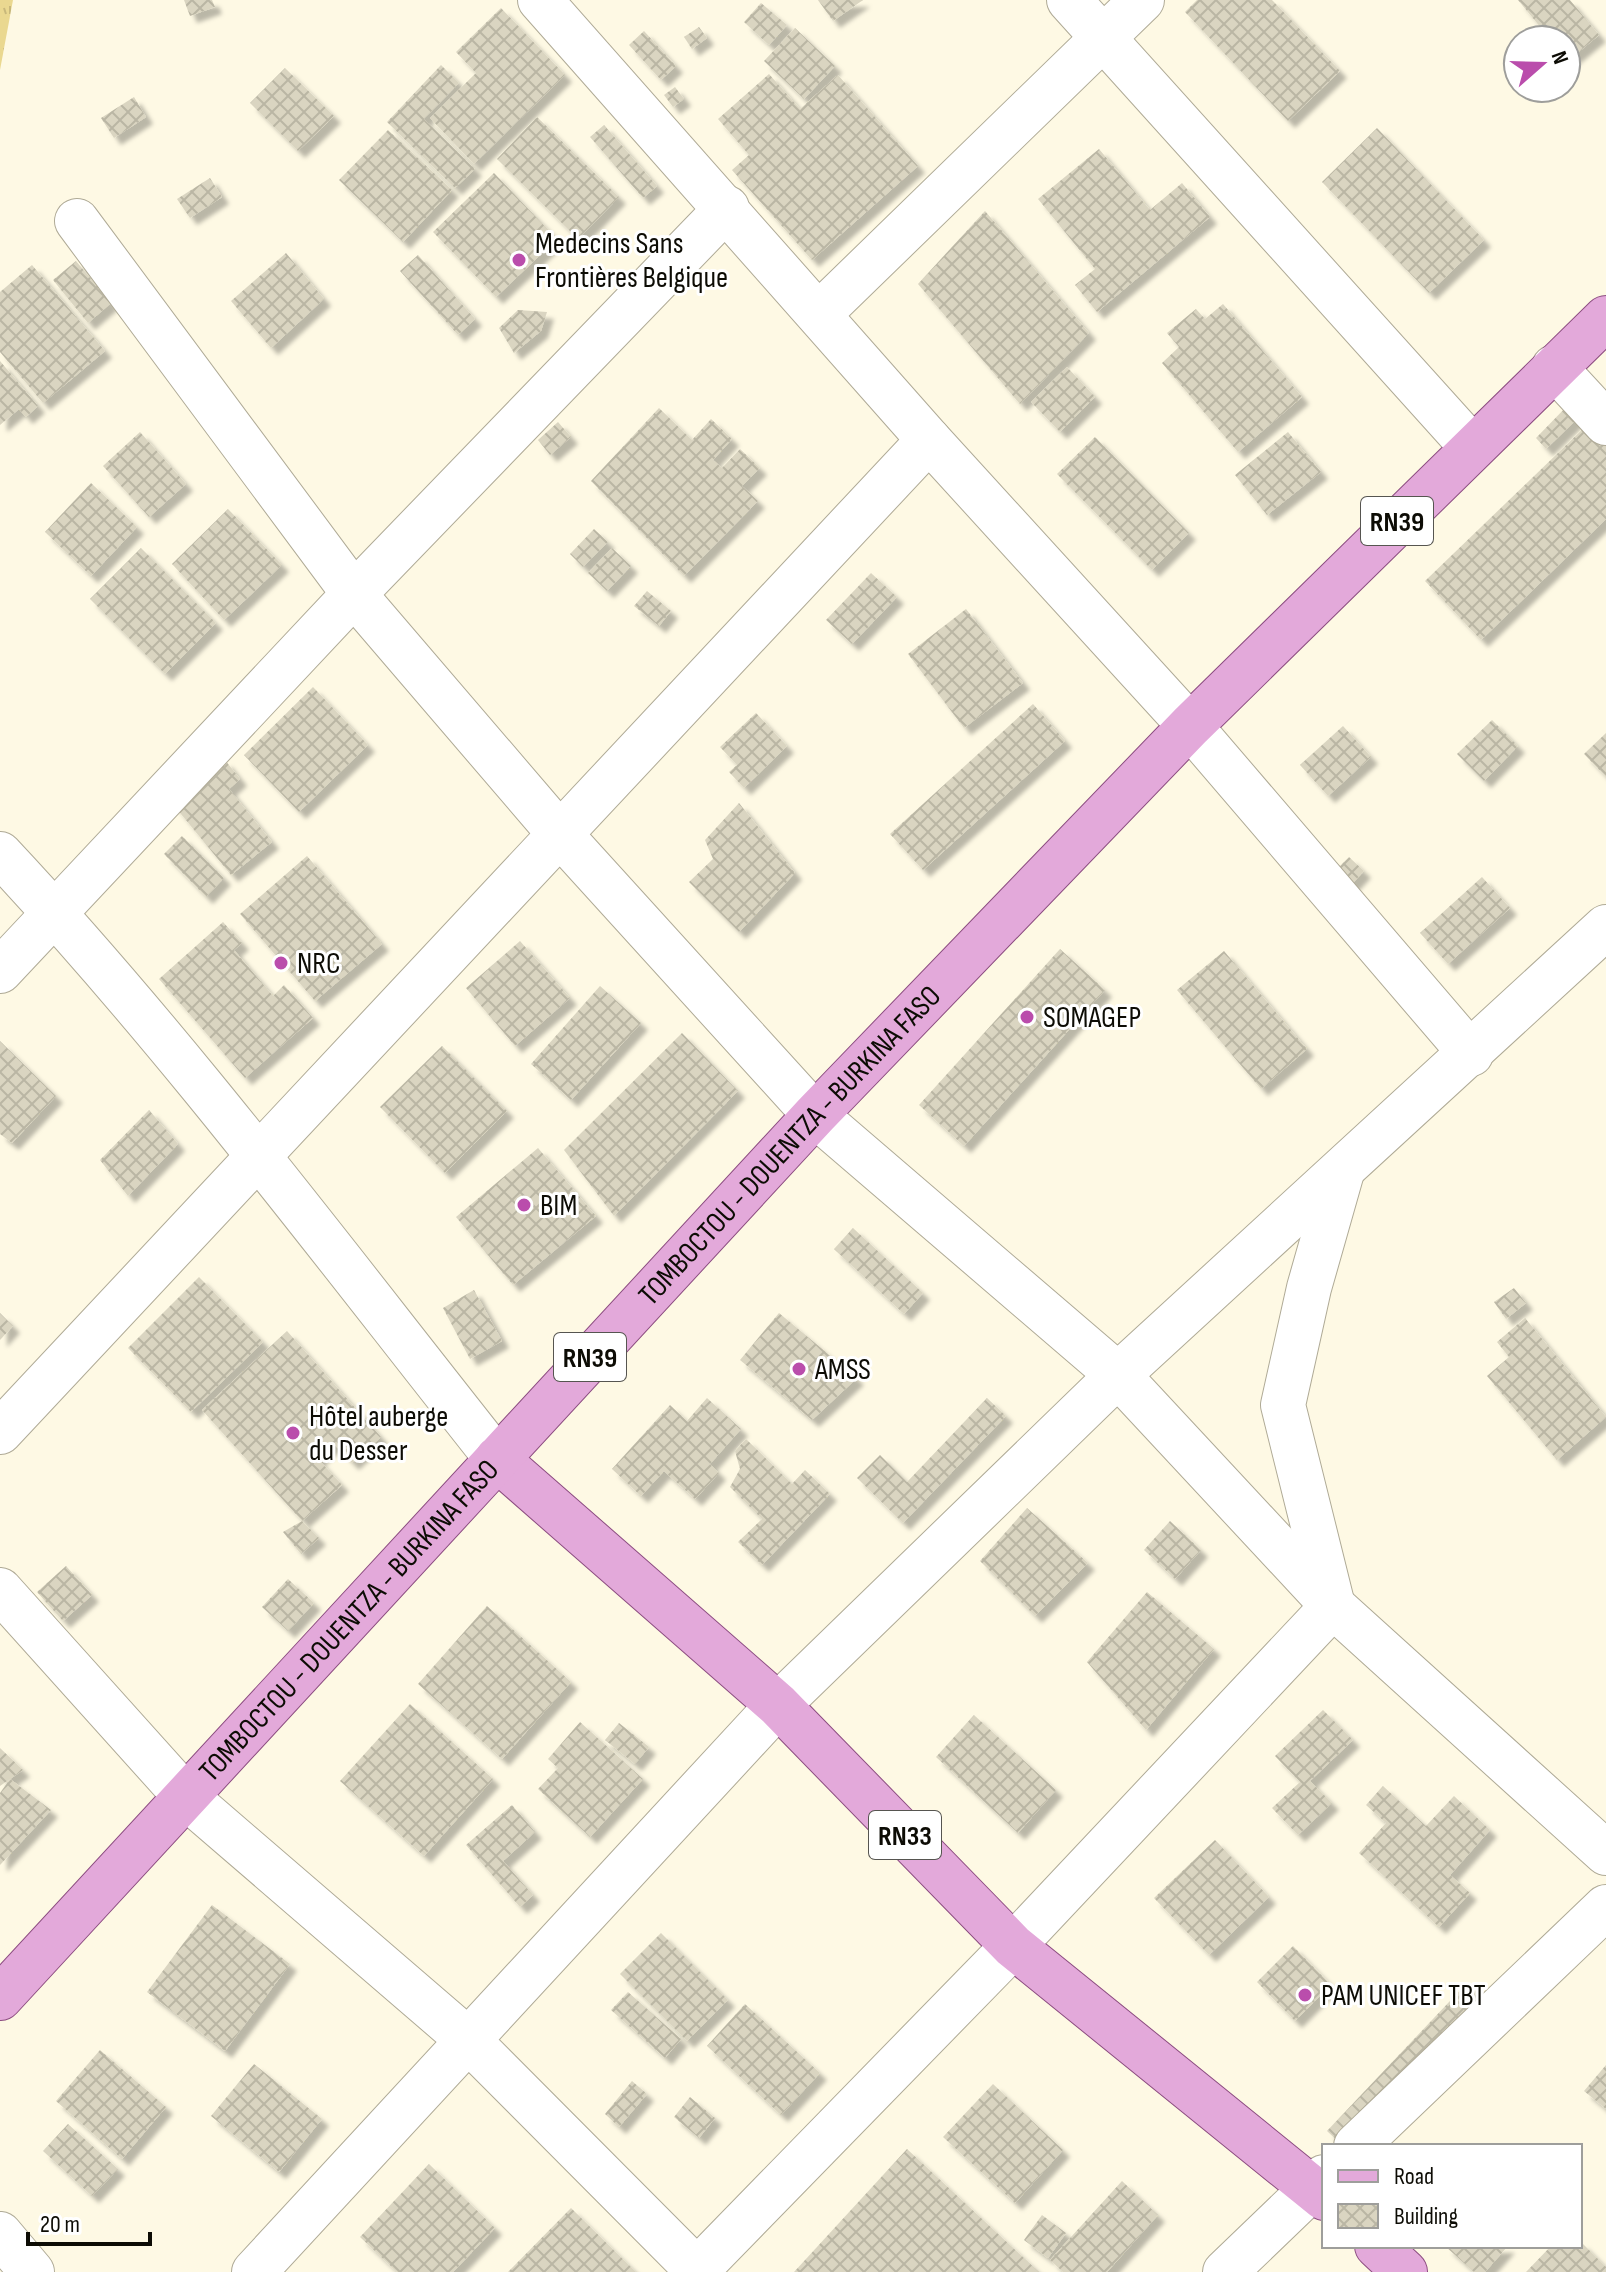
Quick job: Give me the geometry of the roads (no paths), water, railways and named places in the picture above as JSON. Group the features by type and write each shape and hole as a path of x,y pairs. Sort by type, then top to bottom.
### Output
{"main road":[{"name":"TOMBOCTOU - DOUENTZA - BURKINA FASO","path":"0,1998 815,1115 1190,726 1606,318"},
{"name":"RN33","path":"497,1459 778,1705 1013,1946 1320,2187"},
{"path":"1379,2248 1405,2272"}],"street":[{"path":"540,0 929,440 1190,726 1471,1054"},
{"path":"1069,0 1472,447"},
{"path":"819,314 1142,0"},
{"path":"0,971 354,594 727,208"},
{"path":"77,221 354,594 558,832 815,1115 1118,1375 1333,1606 1606,1853"},
{"path":"1554,367 1606,423"},
{"path":"0,1432 558,832 929,440"},
{"path":"0,854 55,913 257,1156 497,1459"},
{"path":"254,2272 778,1705 1118,1375 1606,927"},
{"path":"1333,1606 1283,1405 1309,1288 1342,1172"},
{"path":"0,1590 186,1797 468,2040 697,2271 1013,1946 1333,1606"},
{"path":"1358,2144 1606,1907"},
{"path":"1225,2272 1320,2187"},
{"path":"0,2234 32,2272"}],"place":[{"name":"Medecins Sans Frontières Belgique","path":"519,260"},
{"name":"NRC","path":"281,963"},
{"name":"SOMAGEP","path":"1027,1017"},
{"name":"BIM","path":"524,1205"},
{"name":"AMSS","path":"799,1369"},
{"name":"Hôtel auberge du Desser","path":"293,1433"},
{"name":"PAM UNICEF TBT","path":"1305,1995"}]}
